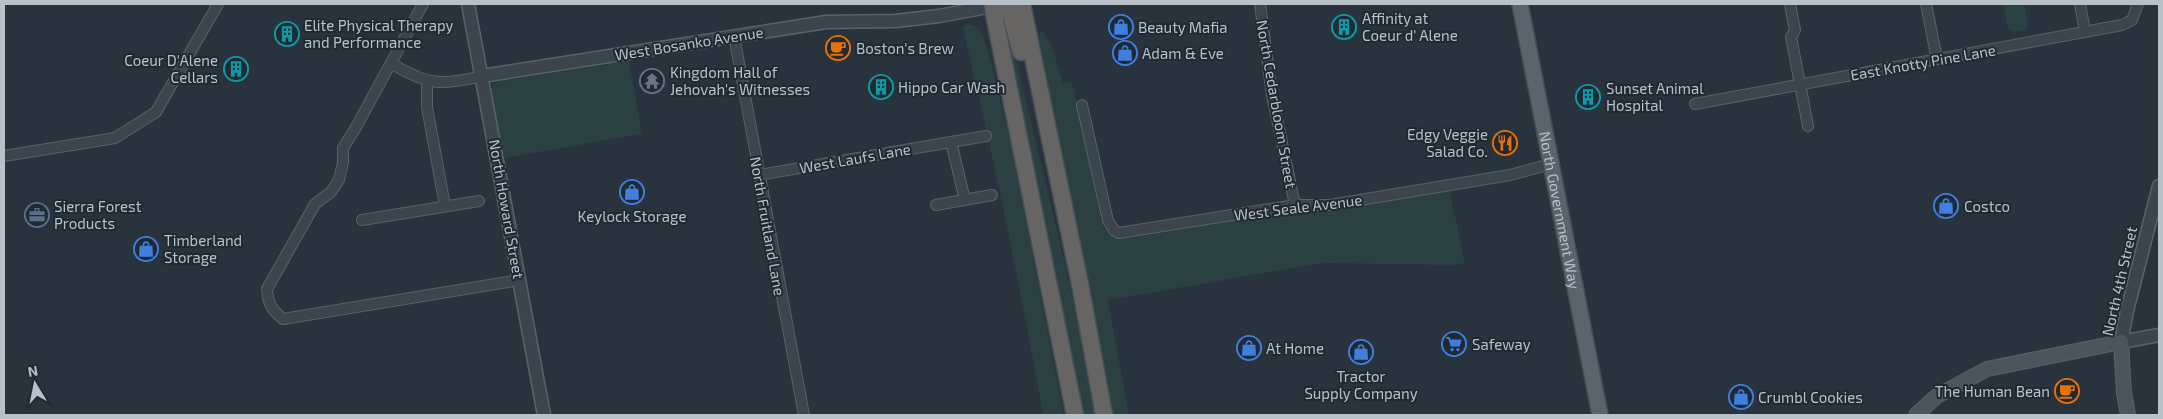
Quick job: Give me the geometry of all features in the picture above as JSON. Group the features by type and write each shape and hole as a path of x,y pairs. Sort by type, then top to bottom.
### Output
{"highway":[{"path":"1022,4 1104,415"},
{"path":"1040,91 1029,76 1010,12 992,5 1075,415"}],"main road":[{"name":"North Government Way","path":"1520,4 1600,415"},
{"path":"1916,415 1937,396 1987,369 2121,342"},
{"name":"North 4th Street","path":"2121,342 2124,392 2128,415"}],"street":[{"path":"4,156 115,138 156,112 218,4"},
{"path":"423,4 343,148 343,163 339,180 330,192 315,204 267,289 268,301 272,310 283,319 520,280"},
{"name":"North Howard Street","path":"468,4 544,415"},
{"name":"North Cedarbloom Street","path":"1260,4 1272,95 1295,205"},
{"path":"1790,4 1795,30 1791,37 1808,126"},
{"path":"1926,4 1937,59"},
{"path":"2080,4 2086,32"},
{"name":"East Knotty Pine Lane","path":"1696,104 2122,25 2132,20 2138,4"},
{"name":"West Bosanko Avenue","path":"391,63 412,77 427,81 457,83 482,76 826,22 896,21 939,16 992,5"},
{"name":"North Fruitland Lane","path":"734,36 758,175 804,415"},
{"path":"427,81 427,107 445,206"},
{"name":"West Seale Avenue","path":"1082,105 1108,221 1119,234 1295,205 1330,205 1510,175 1551,164"},
{"name":"West Laufs Lane","path":"758,175 986,136"},
{"path":"951,142 965,200"},
{"name":"North 4th Street","path":"2121,342 2127,311 2159,191"},
{"path":"936,205 992,196"},
{"path":"362,220 479,201"},
{"path":"2121,342 2159,335"}],"green space":[{"path":"2003,4 2024,4 2028,25 2025,30 2012,32 2008,29"},
{"path":"968,24 975,26 982,32 993,69 1013,156 1064,415 1043,415 1004,210 963,27"},
{"path":"1042,30 1051,44 1063,83 1072,82 1101,221 1108,233 1130,238 1286,211 1334,209 1449,188 1465,263 1452,265 1323,263 1108,300 1129,415 1112,415 1058,146 1039,37"},
{"path":"1008,43 1013,45 1057,230 1078,322 1096,415 1083,415 1062,328"},
{"path":"629,61 642,134 504,158 491,91 493,85 497,82"}],"place":[{"name":"Beauty Mafia","path":"1121,27"},
{"name":"Affinity at Coeur d' Alene","path":"1344,27"},
{"name":"Elite Physical Therapy and Performance","path":"287,34"},
{"name":"Boston's Brew","path":"838,48"},
{"name":"Adam & Eve","path":"1125,53"},
{"name":"Coeur D'Alene Cellars","path":"236,69"},
{"name":"Kingdom Hall of Jehovah's Witnesses","path":"652,81"},
{"name":"Hippo Car Wash","path":"881,87"},
{"name":"Sunset Animal Hospital","path":"1588,97"},
{"name":"Edgy Veggie Salad Co.","path":"1505,143"},
{"name":"Keylock Storage","path":"632,192"},
{"name":"Costco","path":"1946,206"},
{"name":"Sierra Forest Products","path":"37,215"},
{"name":"Timberland Storage","path":"146,249"},
{"name":"Safeway","path":"1454,344"},
{"name":"At Home","path":"1249,348"},
{"name":"Tractor Supply Company","path":"1361,352"},
{"name":"The Human Bean","path":"2067,391"},
{"name":"Crumbl Cookies","path":"1741,397"}]}
